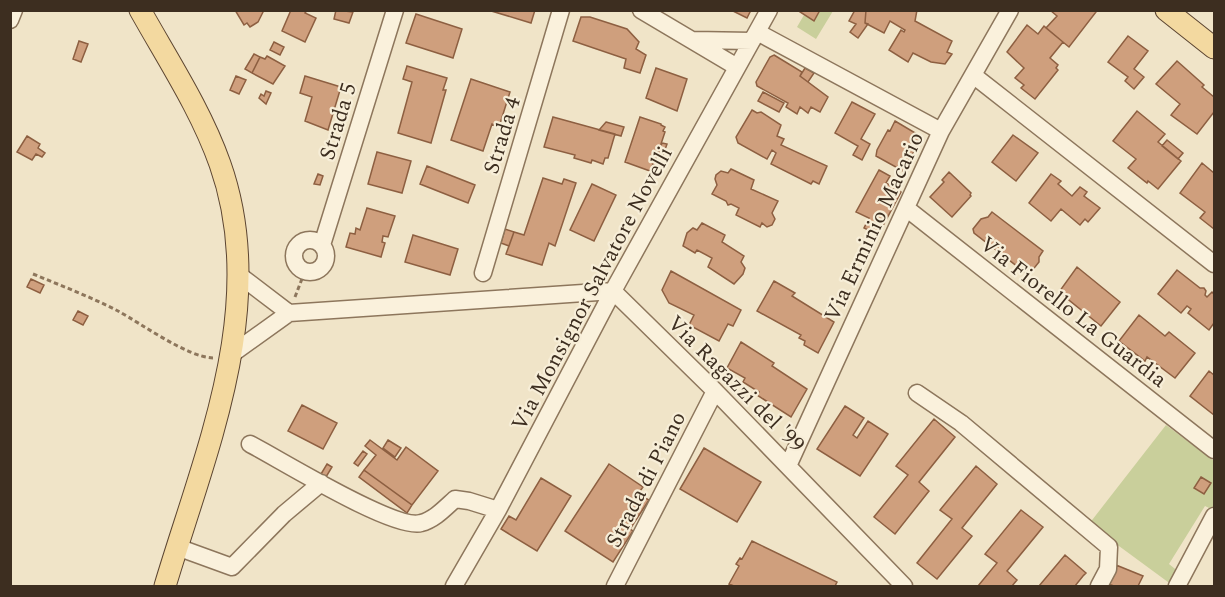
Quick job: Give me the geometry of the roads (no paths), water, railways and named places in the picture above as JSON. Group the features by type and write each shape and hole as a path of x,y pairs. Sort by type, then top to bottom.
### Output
{"main road":[{"path":"140,10 198,116 220,164 233,214 239,275 230,356 218,411 165,586"},
{"path":"1166,10 1215,48"}],"street":[{"path":"10,20 14,10"},
{"name":"Strada 5","path":"322,245 313,240 307,240 298,245 294,255 297,265 305,271 316,271 323,265 326,255 322,245 395,10"},
{"name":"Strada 4","path":"483,273 561,10"},
{"path":"641,10 737,67"},
{"name":"Via Monsignor Salvatore Novelli","path":"454,586 498,510 613,291 769,10"},
{"name":"Via Erminio Macario","path":"788,466 941,131 1010,10"},
{"path":"691,40 755,37 941,131"},
{"path":"973,75 1215,264"},
{"name":"Via Fiorello La Guardia","path":"906,208 1215,450"},
{"path":"239,275 293,313"},
{"path":"230,356 293,313 613,291"},
{"name":"Via Ragazzi del '99","path":"613,291 715,391 904,586"},
{"name":"Strada di Piano","path":"615,586 715,391"},
{"path":"917,393 961,423 1109,547 1108,569 1100,586"},
{"path":"250,444 321,483 399,521 420,524 439,513 455,499 498,510"},
{"path":"177,547 232,567 284,514 321,483"},
{"path":"1177,586 1215,516"}]}
